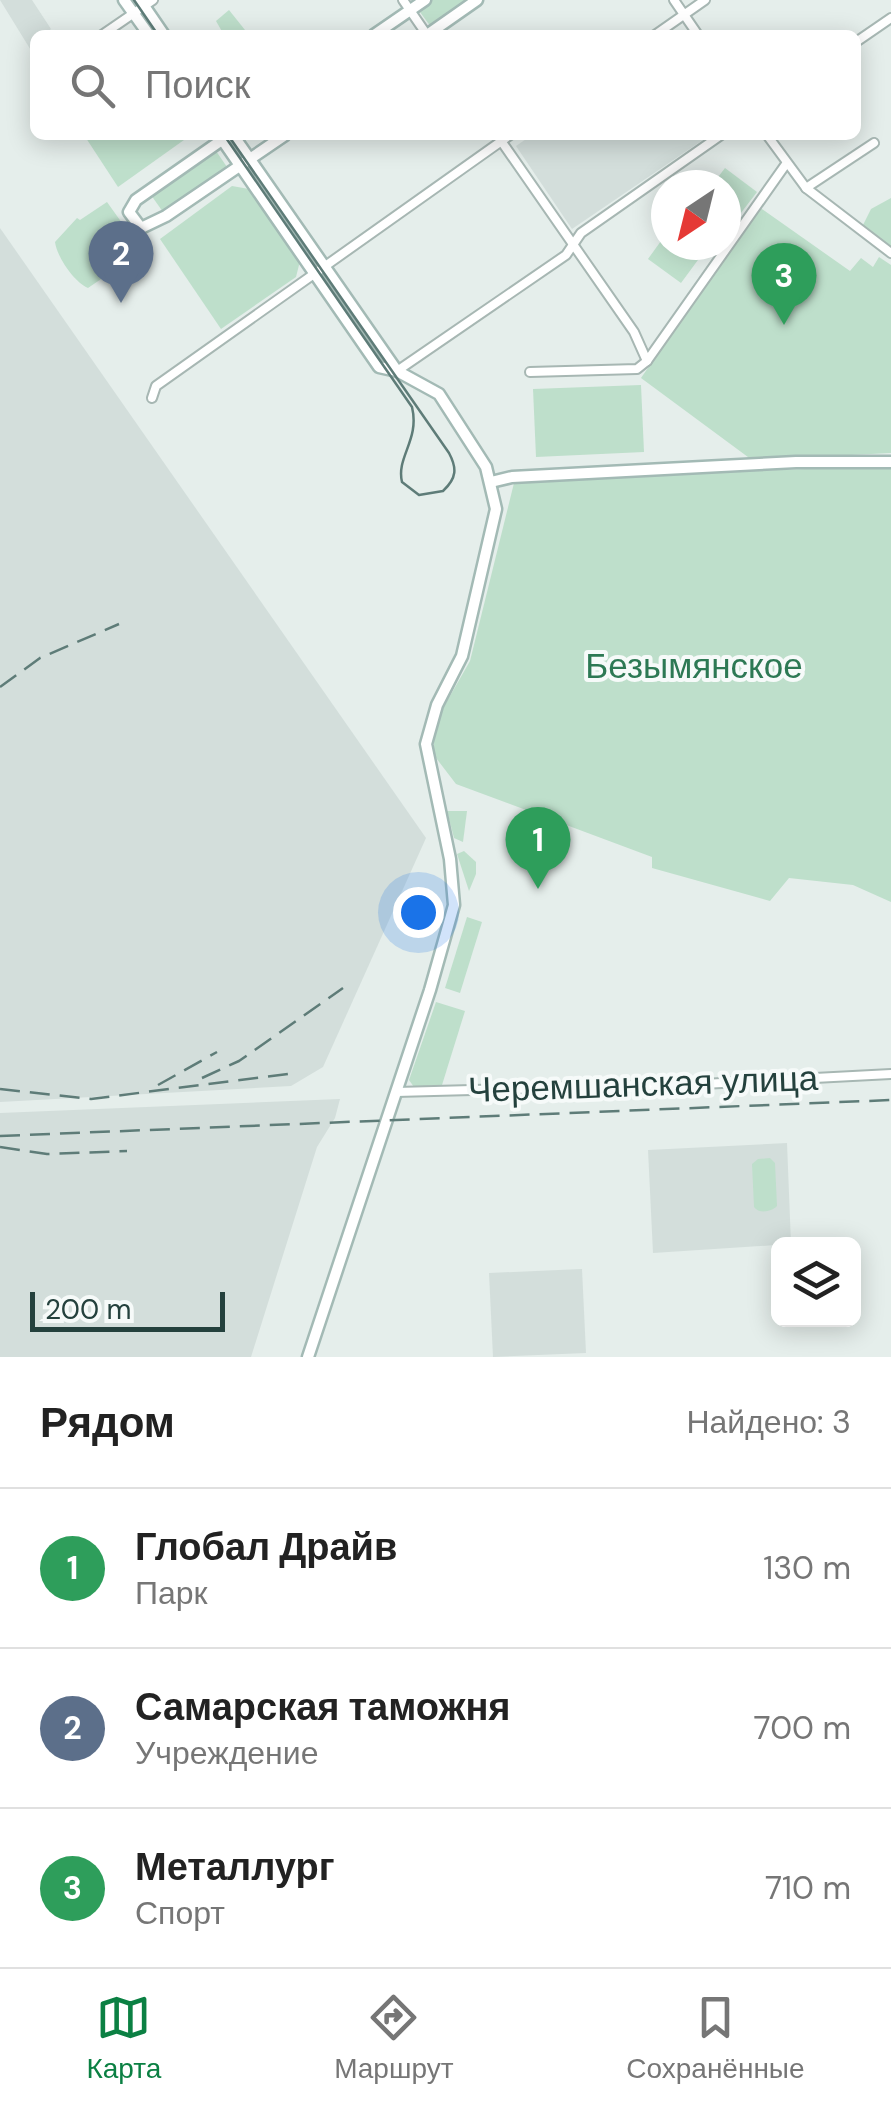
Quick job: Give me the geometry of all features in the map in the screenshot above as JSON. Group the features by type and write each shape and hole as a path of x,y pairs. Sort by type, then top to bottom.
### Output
{"street":[{"path":"124,0 143,5 160,30"},
{"path":"402,0 423,30"},
{"path":"382,30 425,0"},
{"path":"434,30 478,0"},
{"path":"674,0 694,30"},
{"path":"662,30 705,0"},
{"path":"109,30 143,5"},
{"path":"143,5 148,30"},
{"path":"861,39 891,18"},
{"path":"220,140 136,200 129,212 141,228 166,216 278,140"},
{"path":"229,140 397,370 439,394 465,431 492,482 496,509 462,656 436,705 426,744 452,873 454,904 430,990 308,1357"},
{"path":"152,398 156,386 496,140"},
{"path":"500,140 634,332 647,361"},
{"path":"397,370 566,255 580,232 714,140"},
{"path":"770,140 806,188 891,254"},
{"path":"806,188 874,143"},
{"path":"530,372 637,370 786,164"},
{"path":"492,482 531,476 796,462 891,462"},
{"name":"Черемшанская улица","path":"396,1092 704,1084 891,1074"}],"shaded area":[{"path":"0,0 32,0 51,29 30,30 30,49"},
{"path":"525,140 703,140 659,170 651,170 651,175 572,229 516,146"},
{"path":"0,228 426,838 323,1067 291,1086 0,1102"},
{"path":"340,1099 335,1118 317,1147 251,1357 0,1357 0,1113"},
{"path":"787,1143 791,1237 771,1237 771,1245 653,1253 648,1150"},
{"path":"582,1269 586,1353 493,1357 489,1273"}],"green space":[{"path":"429,0 469,0 431,27 417,8"},
{"path":"229,10 245,30 221,30 216,21"},
{"path":"87,140 184,140 118,187"},
{"path":"216,151 227,167 163,212 151,195"},
{"path":"741,180 757,192 741,213"},
{"path":"232,186 249,189 300,261 296,277 221,329 160,239"},
{"path":"891,198 891,255 861,229 871,209"},
{"path":"107,202 142,251 88,288 67,268 55,242 77,218 80,220"},
{"path":"759,207 850,271 861,258 873,267 879,257 891,265 891,453 752,460 641,378 722,260 741,260 741,233"},
{"path":"651,255 651,260 698,260 681,283 648,259"},
{"path":"641,385 644,452 536,457 533,389"},
{"name":"Безымянское","path":"891,466 891,902 853,885 789,878 770,901 652,868 652,857 456,784 433,754 435,728 442,710 470,661 515,479"},
{"path":"447,811 467,811 463,842 454,838"},
{"path":"464,851 476,862 469,891 457,854"},
{"path":"467,917 482,922 460,993 445,988"},
{"path":"436,1002 465,1011 442,1085 414,1087 409,1080"},
{"path":"770,1158 775,1163 777,1206 762,1211 754,1207 752,1164"}],"tram line":[{"path":"134,0 155,30"},
{"path":"227,140 412,407 413,429 402,464 402,482 419,495 443,491 454,473 449,453 231,140"}],"railway":[{"path":"0,687 40,658 119,624"},
{"path":"202,1078 239,1061 343,988"},
{"path":"158,1085 217,1052"},
{"path":"0,1089 91,1099 295,1073"},
{"path":"0,1136 891,1100"},
{"path":"0,1147 47,1154 127,1151"}],"place":[{"name":"Самарская таможня","path":"121,303"},
{"name":"Металлург","path":"784,325"},
{"name":"Глобал Драйв","path":"538,889"}]}
